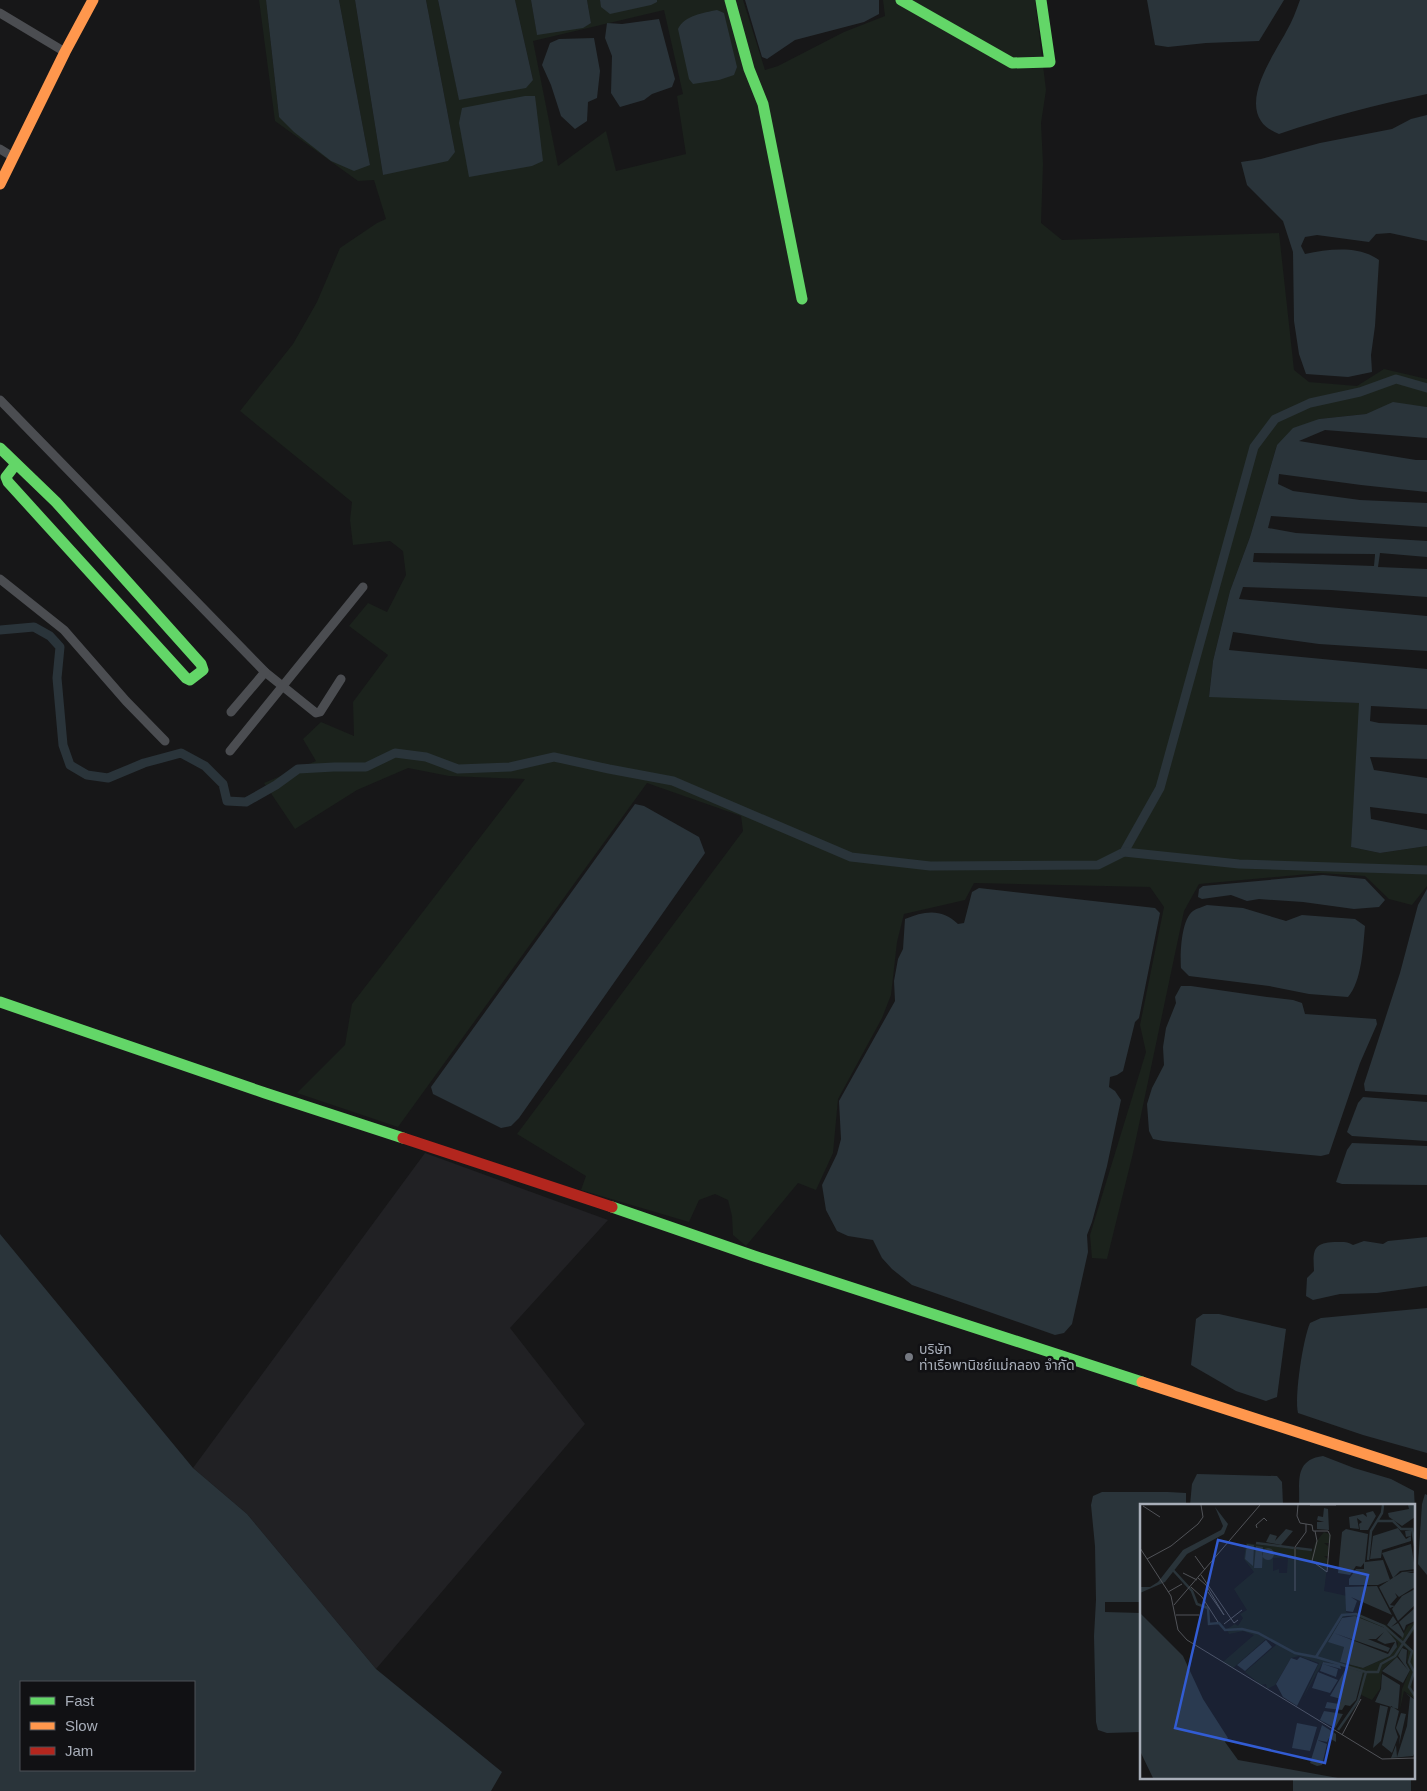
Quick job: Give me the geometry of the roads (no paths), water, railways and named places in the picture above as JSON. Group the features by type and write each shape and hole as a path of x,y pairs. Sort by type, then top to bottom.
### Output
{"street":[{"path":"0,184 64,52 93,0"},
{"path":"730,0 749,69 764,104 802,299"},
{"path":"901,0 1012,64 1050,62 1041,0"},
{"path":"0,13 64,52"},
{"path":"0,148 13,156"},
{"path":"0,400 265,672 283,688 316,713 320,712 341,679"},
{"path":"0,448 56,502 201,664 203,670 190,680 186,678 8,482 6,477 16,464"},
{"path":"0,580 64,630 126,701 165,741"},
{"path":"230,751 363,587"},
{"path":"231,712 265,672"},
{"path":"0,1002 265,1093 491,1166 754,1256 1427,1474"}],"waterway":[{"path":"0,630 34,627 50,636 60,647 57,678 63,745 70,765 87,775 108,778 144,763 181,753 205,766 223,784 227,801 246,802 276,785 298,769 366,767 395,753 426,757 458,769 510,767 554,757 673,781 851,857 930,866 1098,865 1124,852 1160,788 1254,447 1275,419 1310,403 1360,392 1396,379 1427,388"},
{"path":"1124,852 1239,864 1427,870"}],"place":[{"name":"บริษัท ท่าเรือพานิชย์แม่กลอง จำกัด","path":"909,1357"}]}
